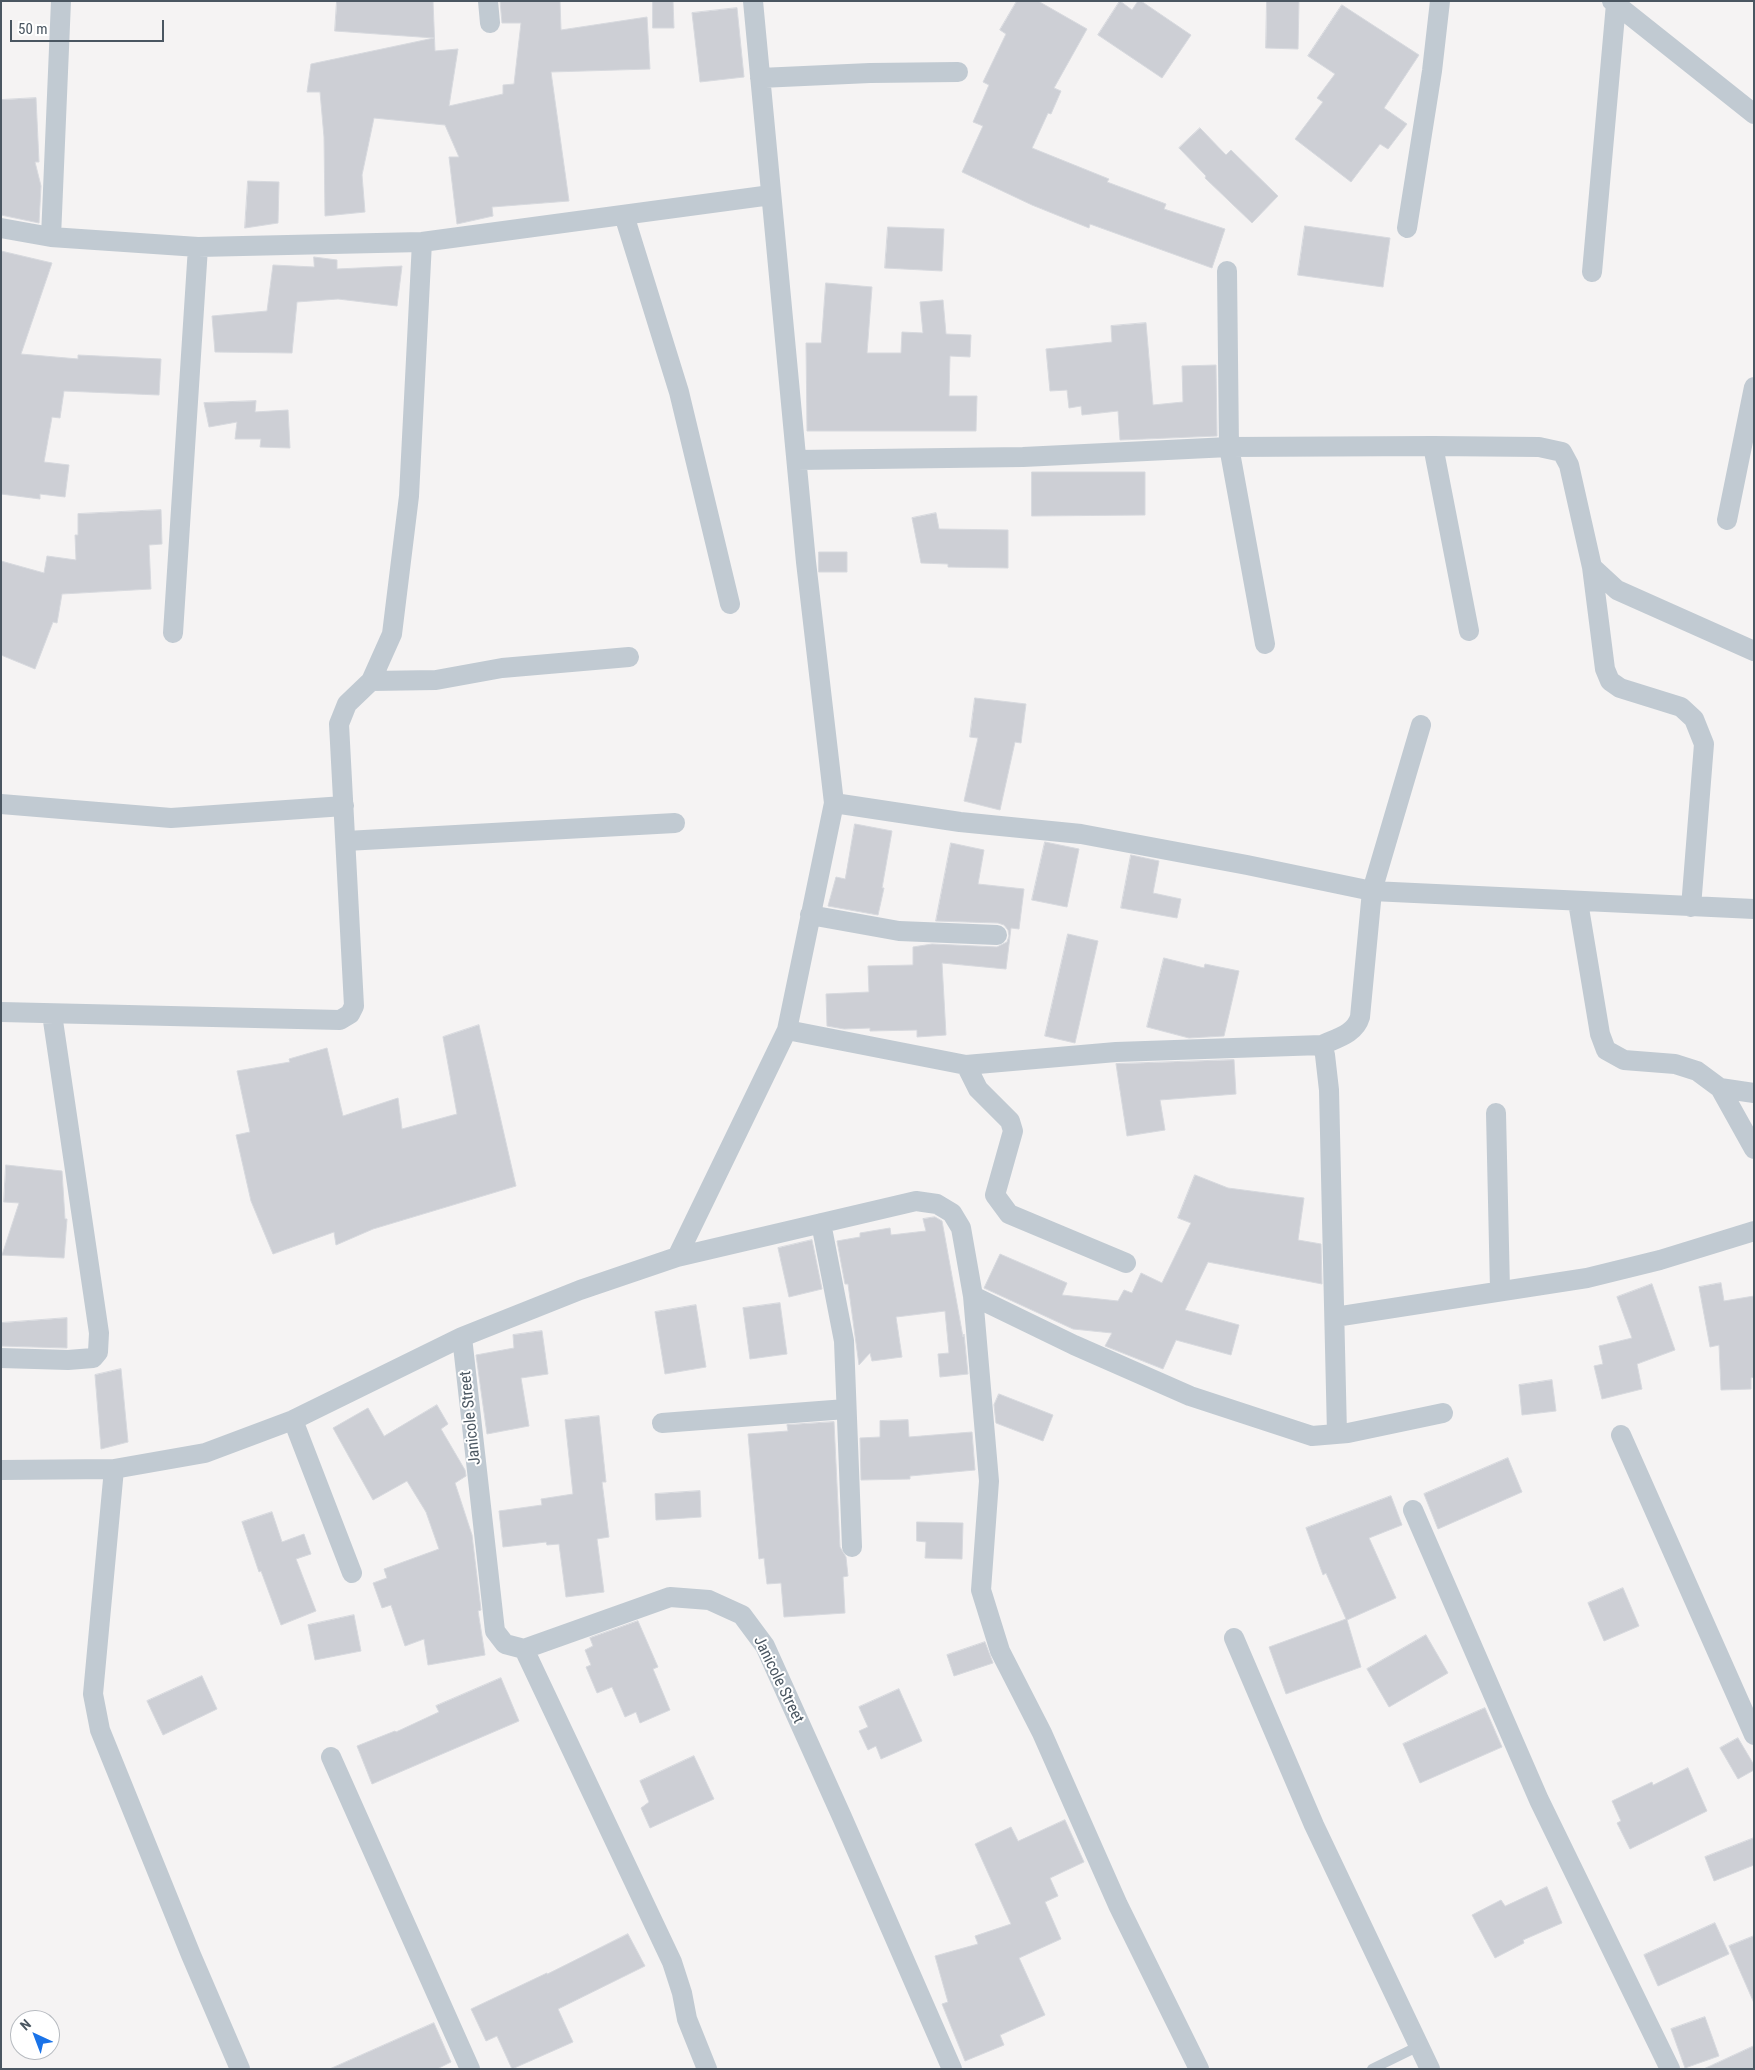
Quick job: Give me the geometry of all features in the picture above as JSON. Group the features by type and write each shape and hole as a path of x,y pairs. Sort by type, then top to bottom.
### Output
{"street":[{"path":"51,237 60,1"},
{"path":"488,1 490,23"},
{"path":"677,1257 787,1030 834,803 806,562 753,1"},
{"path":"1407,228 1432,71 1440,1"},
{"path":"1614,3 1754,114"},
{"path":"1592,272 1614,3"},
{"path":"760,78 870,73 958,72"},
{"path":"1,228 51,237 198,247 422,242 771,195"},
{"path":"624,215 679,392 730,604"},
{"path":"1,1012 340,1020 350,1014 354,1006 339,724 347,704 371,681 392,634 409,496 422,242"},
{"path":"173,633 198,247"},
{"path":"1227,271 1229,447 1265,644"},
{"path":"1727,520 1754,387"},
{"path":"1433,446 1469,631"},
{"path":"797,460 1023,457 1229,447 1539,447 1562,452 1569,465 1592,567 1604,669 1610,680 1620,688 1681,707 1694,719 1704,744 1692,907"},
{"path":"1592,567 1616,590 1754,651"},
{"path":"371,681 436,680 502,668 629,657"},
{"path":"787,1030 966,1065 1116,1052 1322,1045 1352,1030 1357,1025 1360,1017 1372,891 1421,725"},
{"path":"834,803 960,822 1081,834 1372,891 1754,909"},
{"path":"1,804 171,818 344,806"},
{"path":"346,841 675,823"},
{"path":"1578,902 1600,1034 1606,1050 1624,1060 1675,1064 1698,1071 1720,1088 1754,1149"},
{"path":"810,915 899,931 998,935"},
{"path":"1,1358 68,1360 93,1358 98,1352 99,1333 52,1014"},
{"path":"1322,1045 1329,1090 1337,1434"},
{"path":"966,1065 978,1089 1010,1121 1013,1131 995,1195 1009,1214 1126,1263"},
{"path":"1720,1088 1754,1093"},
{"path":"1496,1113 1500,1290"},
{"path":"1,1470 114,1469 205,1453 293,1420 462,1337 580,1290 677,1257 916,1201 938,1204 952,1213 961,1228 972,1296 989,1481 980,1590 1000,1651 1042,1733 1118,1905 1199,2069"},
{"path":"821,1223 844,1341 852,1548"},
{"path":"1335,1317 1587,1278 1660,1260 1754,1230"},
{"path":"972,1296 1074,1345 1190,1396 1312,1436 1337,1434 1443,1414"},
{"name":"Janicole Street","path":"462,1337 495,1631 506,1644 524,1649 670,1597 709,1600 742,1615 764,1646 842,1817 952,2069"},
{"path":"662,1423 846,1409"},
{"path":"293,1420 352,1573"},
{"path":"1621,1435 1754,1735"},
{"path":"114,1469 93,1694 100,1730 240,2069"},
{"path":"1413,1510 1539,1800 1670,2069"},
{"path":"1234,1638 1314,1825 1430,2069"},
{"path":"524,1649 672,1962 682,1993 687,2019 707,2069"},
{"path":"331,1758 470,2069"}],"lane":[{"path":"1372,2069 1419,2046"}],"building":[{"path":"337,1 433,1 435,51 458,49 449,106 503,94 503,85 514,84 521,23 502,23 500,1 560,1 561,30 647,17 650,69 551,72 569,201 492,207 493,216 457,224 449,157 459,157 445,125 374,118 362,175 365,212 325,216 324,137 320,92 307,92 311,64 434,38 335,31"},
{"path":"653,1 673,1 674,28 653,28"},
{"path":"1017,1 1038,1 1087,29 1054,88 1061,91 1051,114 1048,113 1032,148 1109,179 1107,182 1166,204 1164,209 1225,229 1212,268 1090,224 1089,228 1032,205 962,172 983,126 973,122 989,85 983,82 1006,34 1000,30"},
{"path":"1120,1 1132,10 1138,1 1141,1 1191,35 1162,78 1098,35"},
{"path":"1267,1 1299,1 1298,49 1266,48"},
{"path":"1342,5 1419,55 1384,108 1407,124 1388,149 1380,144 1351,182 1295,139 1323,102 1317,98 1335,74 1308,56"},
{"path":"737,8 744,77 700,82 692,13"},
{"path":"36,98 39,162 35,162 41,186 39,223 1,215 1,100"},
{"path":"1200,128 1226,155 1231,150 1278,196 1252,223 1205,178 1206,176 1179,148"},
{"path":"248,181 279,182 278,223 245,228"},
{"path":"1305,226 1390,238 1383,287 1298,275"},
{"path":"888,227 944,229 942,271 885,268"},
{"path":"1,251 52,263 21,354 78,359 78,355 161,359 159,395 64,391 60,418 52,417 44,462 69,465 65,497 40,494 40,499 1,494"},
{"path":"314,257 337,260 337,269 402,266 397,306 338,299 297,302 292,353 215,352 212,316 267,311 273,265 314,267"},
{"path":"826,283 872,287 867,353 901,353 902,332 923,333 920,302 943,300 946,334 971,335 970,357 950,356 949,396 977,396 976,431 807,431 806,343 821,343"},
{"path":"1146,323 1153,405 1183,402 1182,366 1216,365 1217,436 1120,440 1118,411 1082,415 1081,406 1069,408 1067,390 1050,391 1046,349 1112,342 1111,326"},
{"path":"256,401 255,412 288,410 290,448 260,447 261,439 235,439 237,422 209,427 204,403"},
{"path":"1032,472 1145,472 1145,515 1032,516"},
{"path":"161,510 162,544 149,545 151,589 62,594 57,623 53,622 35,669 1,655 1,561 44,573 47,556 76,560 75,535 78,535 78,514"},
{"path":"936,513 939,529 1008,530 1008,568 948,567 948,564 921,563 912,518"},
{"path":"819,552 847,552 847,572 819,572"},
{"path":"975,698 1026,704 1021,743 1015,742 1000,810 964,801 978,738 970,737"},
{"path":"855,824 892,831 878,915 828,906 836,877 845,879"},
{"path":"1045,842 1079,849 1067,907 1032,900"},
{"path":"951,843 984,850 978,884 1024,889 1019,929 1011,928 1006,969 942,963 946,1035 917,1037 917,1030 870,1031 870,1028 844,1029 827,1026 826,994 869,992 868,966 913,965 913,947 932,944 997,947 1007,942 1008,930 1004,925 998,923 936,921"},
{"path":"1131,855 1159,861 1153,893 1181,899 1177,918 1121,908"},
{"path":"1068,934 1098,941 1075,1043 1045,1036"},
{"path":"1164,958 1204,968 1205,964 1239,971 1224,1036 1189,1038 1147,1027"},
{"path":"479,1025 516,1186 373,1229 336,1245 334,1232 273,1254 251,1201 236,1135 250,1132 237,1071 290,1062 289,1059 327,1048 343,1116 398,1098 402,1129 457,1114 443,1037"},
{"path":"1234,1060 1236,1094 1160,1100 1165,1130 1127,1136 1116,1064"},
{"path":"6,1165 62,1171 65,1219 67,1219 64,1258 2,1255 19,1203 4,1202"},
{"path":"1195,1175 1228,1188 1304,1198 1298,1240 1321,1244 1322,1284 1208,1262 1185,1310 1239,1325 1231,1355 1176,1340 1163,1369 1105,1346 1112,1333 1073,1329 984,1288 1000,1254 1067,1283 1062,1295 1118,1301 1124,1290 1132,1293 1141,1273 1162,1283 1191,1223 1178,1218"},
{"path":"935,1217 942,1221 963,1337 964,1334 968,1374 940,1377 938,1354 949,1353 945,1311 896,1317 902,1357 872,1361 870,1353 859,1365 848,1284 845,1284 837,1241 860,1237 860,1233 890,1228 891,1235 926,1231 923,1219"},
{"path":"812,1240 822,1289 789,1297 778,1248"},
{"path":"1721,1283 1724,1301 1754,1296 1754,1377 1751,1378 1751,1389 1721,1390 1719,1345 1710,1347 1699,1287"},
{"path":"1652,1284 1675,1350 1637,1364 1642,1389 1602,1399 1594,1366 1603,1364 1599,1346 1632,1338 1617,1297"},
{"path":"780,1303 787,1354 750,1359 743,1308"},
{"path":"696,1305 706,1367 665,1374 655,1312"},
{"path":"67,1318 67,1348 1,1346 1,1323"},
{"path":"542,1331 548,1374 521,1378 529,1426 487,1434 476,1355 514,1348 513,1335"},
{"path":"121,1369 128,1442 101,1449 95,1375"},
{"path":"1552,1380 1556,1411 1522,1415 1519,1385"},
{"path":"999,1394 1053,1415 1043,1441 996,1423 994,1405"},
{"path":"437,1405 448,1424 441,1429 465,1470 466,1476 455,1483 472,1535 481,1610 478,1611 485,1655 428,1665 424,1639 405,1646 391,1605 382,1608 373,1583 387,1578 384,1569 439,1549 426,1512 407,1481 373,1500 333,1428 368,1408 384,1436"},
{"path":"599,1416 606,1482 602,1482 609,1537 597,1539 604,1592 566,1597 559,1544 547,1545 546,1542 503,1547 499,1511 542,1505 541,1499 573,1494 565,1420"},
{"path":"908,1420 909,1437 972,1432 975,1470 910,1476 910,1479 861,1480 860,1438 880,1437 880,1421"},
{"path":"834,1422 840,1547 846,1557 848,1576 843,1577 845,1613 784,1617 781,1583 767,1584 764,1558 759,1559 748,1434 788,1431 787,1425"},
{"path":"1508,1458 1522,1492 1438,1529 1424,1494"},
{"path":"700,1491 701,1517 656,1520 655,1494"},
{"path":"1391,1496 1402,1525 1369,1538 1396,1598 1347,1620 1361,1667 1286,1694 1269,1647 1346,1619 1326,1573 1323,1575 1306,1528"},
{"path":"272,1512 282,1542 304,1534 311,1554 296,1559 316,1611 281,1625 261,1571 259,1572 242,1522"},
{"path":"917,1522 963,1523 962,1559 925,1558 926,1542 917,1541"},
{"path":"1623,1588 1639,1626 1604,1641 1588,1603"},
{"path":"354,1615 361,1651 315,1660 308,1625"},
{"path":"638,1621 658,1667 653,1669 670,1710 640,1723 636,1712 625,1717 612,1687 597,1693 586,1667 591,1665 585,1650 593,1646 590,1638"},
{"path":"1426,1635 1448,1673 1389,1707 1367,1669"},
{"path":"985,1642 993,1663 954,1676 947,1655"},
{"path":"202,1676 217,1709 163,1735 147,1701"},
{"path":"501,1678 519,1721 372,1784 357,1746 396,1732 439,1712 436,1706"},
{"path":"899,1689 922,1741 881,1759 876,1746 868,1750 859,1731 868,1727 859,1707"},
{"path":"1485,1708 1502,1747 1420,1783 1403,1744"},
{"path":"1738,1738 1754,1765 1754,1770 1738,1779 1720,1748"},
{"path":"694,1756 714,1799 650,1828 641,1808 649,1802 640,1781"},
{"path":"1688,1768 1707,1811 1630,1849 1617,1823 1621,1821 1612,1801 1652,1782 1653,1785"},
{"path":"1065,1820 1084,1862 1050,1878 1058,1896 1045,1902 1061,1939 1019,1958 1045,2015 1000,2035 1004,2045 965,2061 942,2004 948,2002 935,1956 978,1944 975,1936 1011,1924 975,1844 1011,1827 1018,1841"},
{"path":"1754,1838 1754,1865 1714,1881 1705,1857"},
{"path":"1547,1887 1562,1923 1523,1940 1524,1943 1495,1958 1472,1915 1501,1900 1505,1906"},
{"path":"1715,1923 1729,1954 1658,1986 1644,1955"},
{"path":"628,1934 645,1966 558,2009 573,2042 512,2069 497,2036 486,2041 471,2009"},
{"path":"1754,1936 1754,2003 1729,1946"},
{"path":"1705,2017 1719,2056 1685,2068 1671,2029"},
{"path":"434,2023 451,2062 437,2069 330,2069"},
{"path":"1754,2046 1754,2069 1704,2069"}]}
